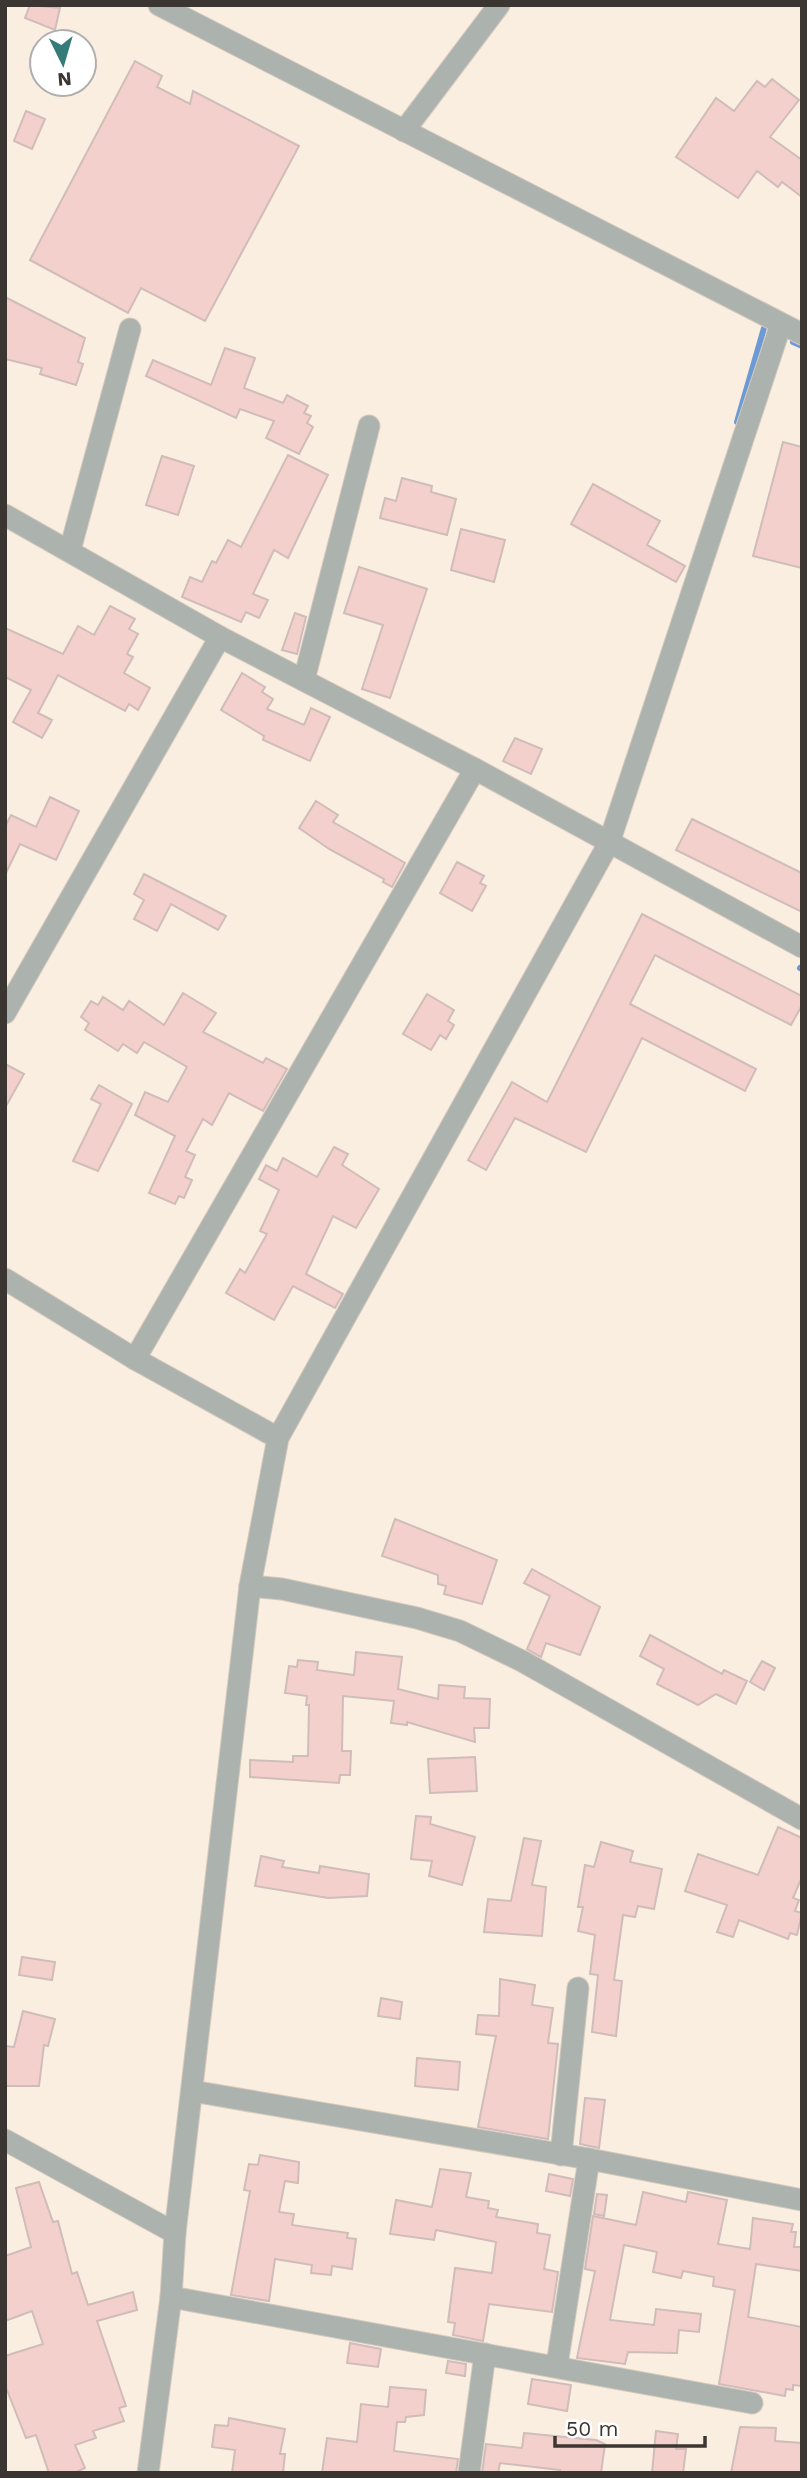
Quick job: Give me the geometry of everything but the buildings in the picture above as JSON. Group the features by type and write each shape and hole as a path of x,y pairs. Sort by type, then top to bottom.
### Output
{"street":[{"path":"159,5 802,334"},
{"path":"404,131 499,5"},
{"path":"148,2473 171,2297 175,2233 250,1586 278,1438 609,843 781,324"},
{"path":"70,550 130,329"},
{"path":"304,680 369,426"},
{"path":"5,515 220,637 475,769 802,947"},
{"path":"5,1013 220,637"},
{"path":"135,1359 475,769"},
{"path":"5,1279 135,1359 278,1438"},
{"path":"250,1586 282,1589 417,1618 460,1631 522,1661 802,1819"},
{"path":"561,2155 578,1988"},
{"path":"192,2091 589,2159 802,2200"},
{"path":"6,2142 175,2233"},
{"path":"558,2365 589,2159"},
{"path":"171,2297 558,2365 752,2403"},
{"path":"470,2473 485,2354"}],"waterway":[{"path":"737,422 764,328"},
{"path":"793,342 802,346"}]}
